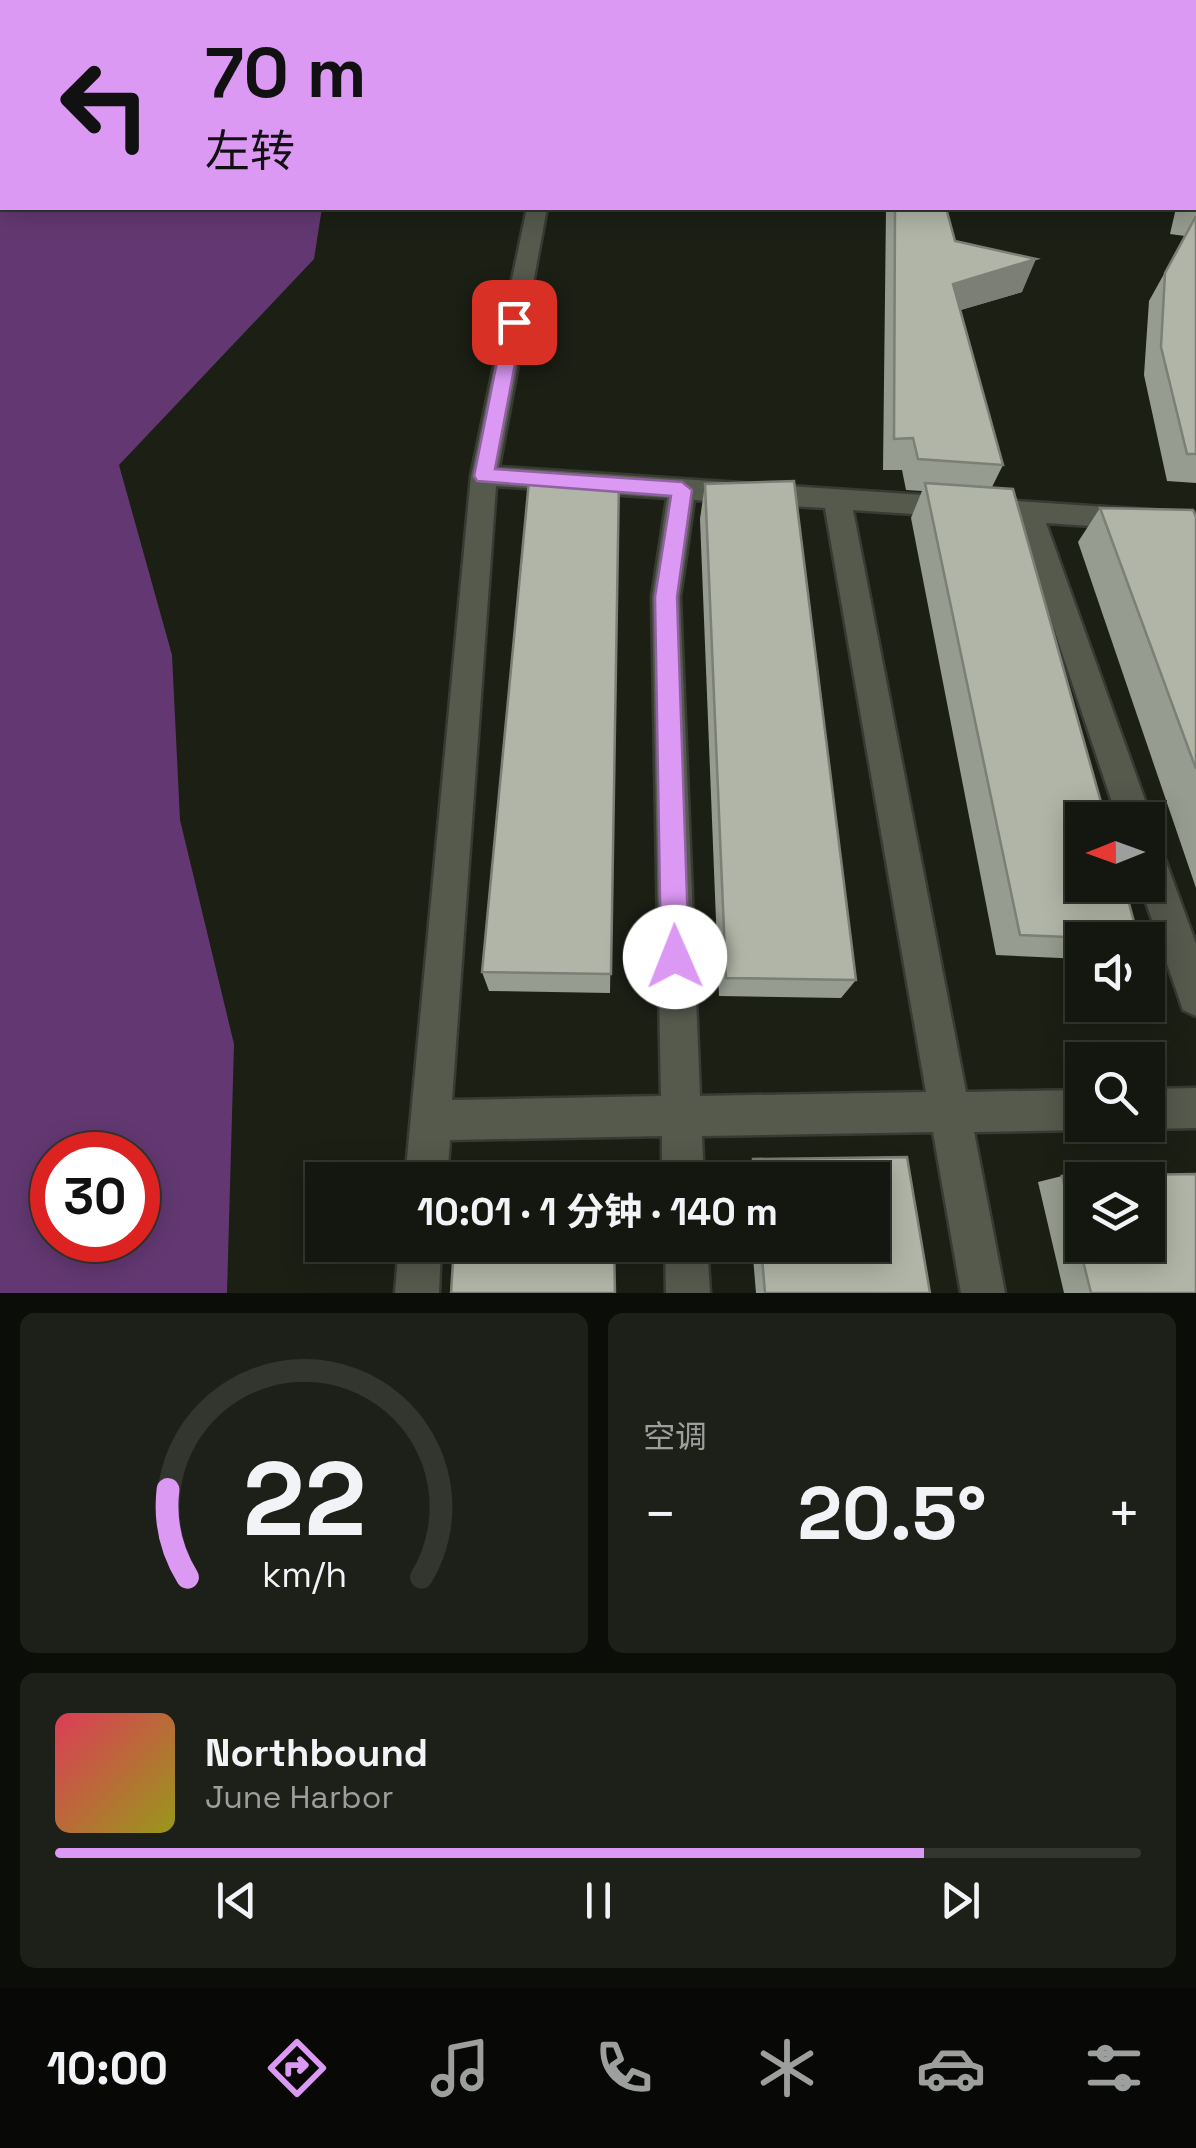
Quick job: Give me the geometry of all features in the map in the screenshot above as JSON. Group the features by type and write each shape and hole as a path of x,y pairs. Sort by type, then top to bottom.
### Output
{"street":[{"path":"428,1162 484,476 537,210"},
{"path":"484,476 1196,523"},
{"path":"682,490 666,597 682,1162"},
{"path":"837,500 983,1293"},
{"path":"1028,511 1129,802"},
{"path":"1163,902 1196,997"},
{"path":"1165,1109 1196,1108"},
{"path":"431,1120 1065,1110"},
{"path":"416,1293 419,1262"},
{"path":"687,1262 688,1293"}],"shaded area":[{"path":"0,210 322,210 314,259 119,465 172,655 180,820 234,1044 227,1293 0,1293"}],"building":[{"path":"895,210 947,210 955,241 1036,259 953,284 1003,465 918,459 913,438 894,439"},
{"path":"1196,216 1196,454 1187,454 1161,347 1165,273"},
{"path":"619,478 611,974 482,972 529,481"},
{"path":"794,481 856,980 726,978 705,484"},
{"path":"925,483 1013,489 1101,802 1065,802 1065,902 1129,902 1134,922 1065,922 1065,937 1020,935"},
{"path":"1100,508 1193,510 1196,517 1196,769"},
{"path":"907,1157 930,1293 765,1293 762,1262 890,1262 890,1162 753,1159"},
{"path":"1165,1174 1196,1174 1196,1293 1091,1293 1083,1262 1165,1262"},
{"path":"453,1262 614,1262 615,1293 451,1293"}],"route":[{"path":"514,322 484,476 682,490 666,597 675,957"}]}
